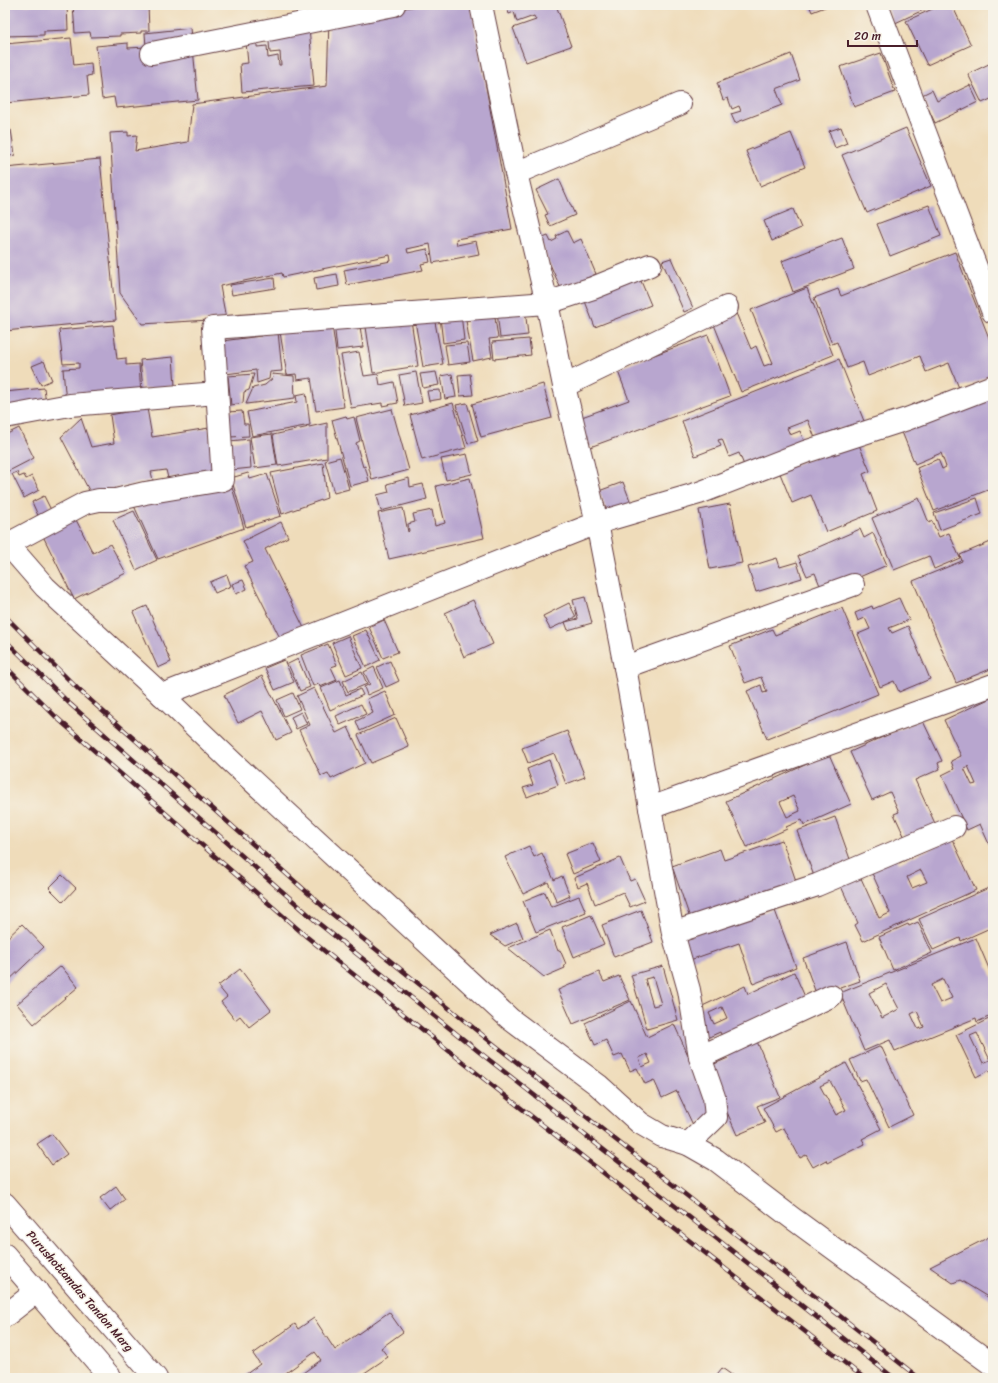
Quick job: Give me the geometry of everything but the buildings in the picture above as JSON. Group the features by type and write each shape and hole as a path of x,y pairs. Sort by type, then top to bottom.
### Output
{"street":[{"path":"152,53 394,5"},
{"path":"481,5 516,173 547,302 564,386 597,523 626,668 673,933 689,990 700,1057 714,1097 716,1118 688,1144"},
{"path":"878,5 993,312"},
{"path":"516,173 680,104"},
{"path":"650,265 593,288 547,302 213,328 223,480 144,493 116,500 99,500 85,503 6,542 45,587 162,695 238,768 510,1019 598,1085 640,1123 662,1136 688,1144 716,1160 993,1365"},
{"path":"564,386 727,307"},
{"path":"162,695 597,523 699,493 805,452 907,419 993,386"},
{"path":"5,417 70,405 217,393"},
{"path":"626,668 853,584"},
{"path":"650,808 993,685"},
{"path":"673,933 816,885 954,827"},
{"path":"700,1057 831,996"},
{"name":"Purushottamdas Tandon Marg","path":"5,1204 156,1378"},
{"path":"5,1255 111,1378"},
{"path":"5,1316 37,1291"}],"railway":[{"path":"5,616 80,691 326,909 491,1042 919,1378"},
{"path":"5,640 70,704 317,922 483,1055 894,1378"},
{"path":"5,666 57,718 307,937 474,1071 864,1378"}]}
